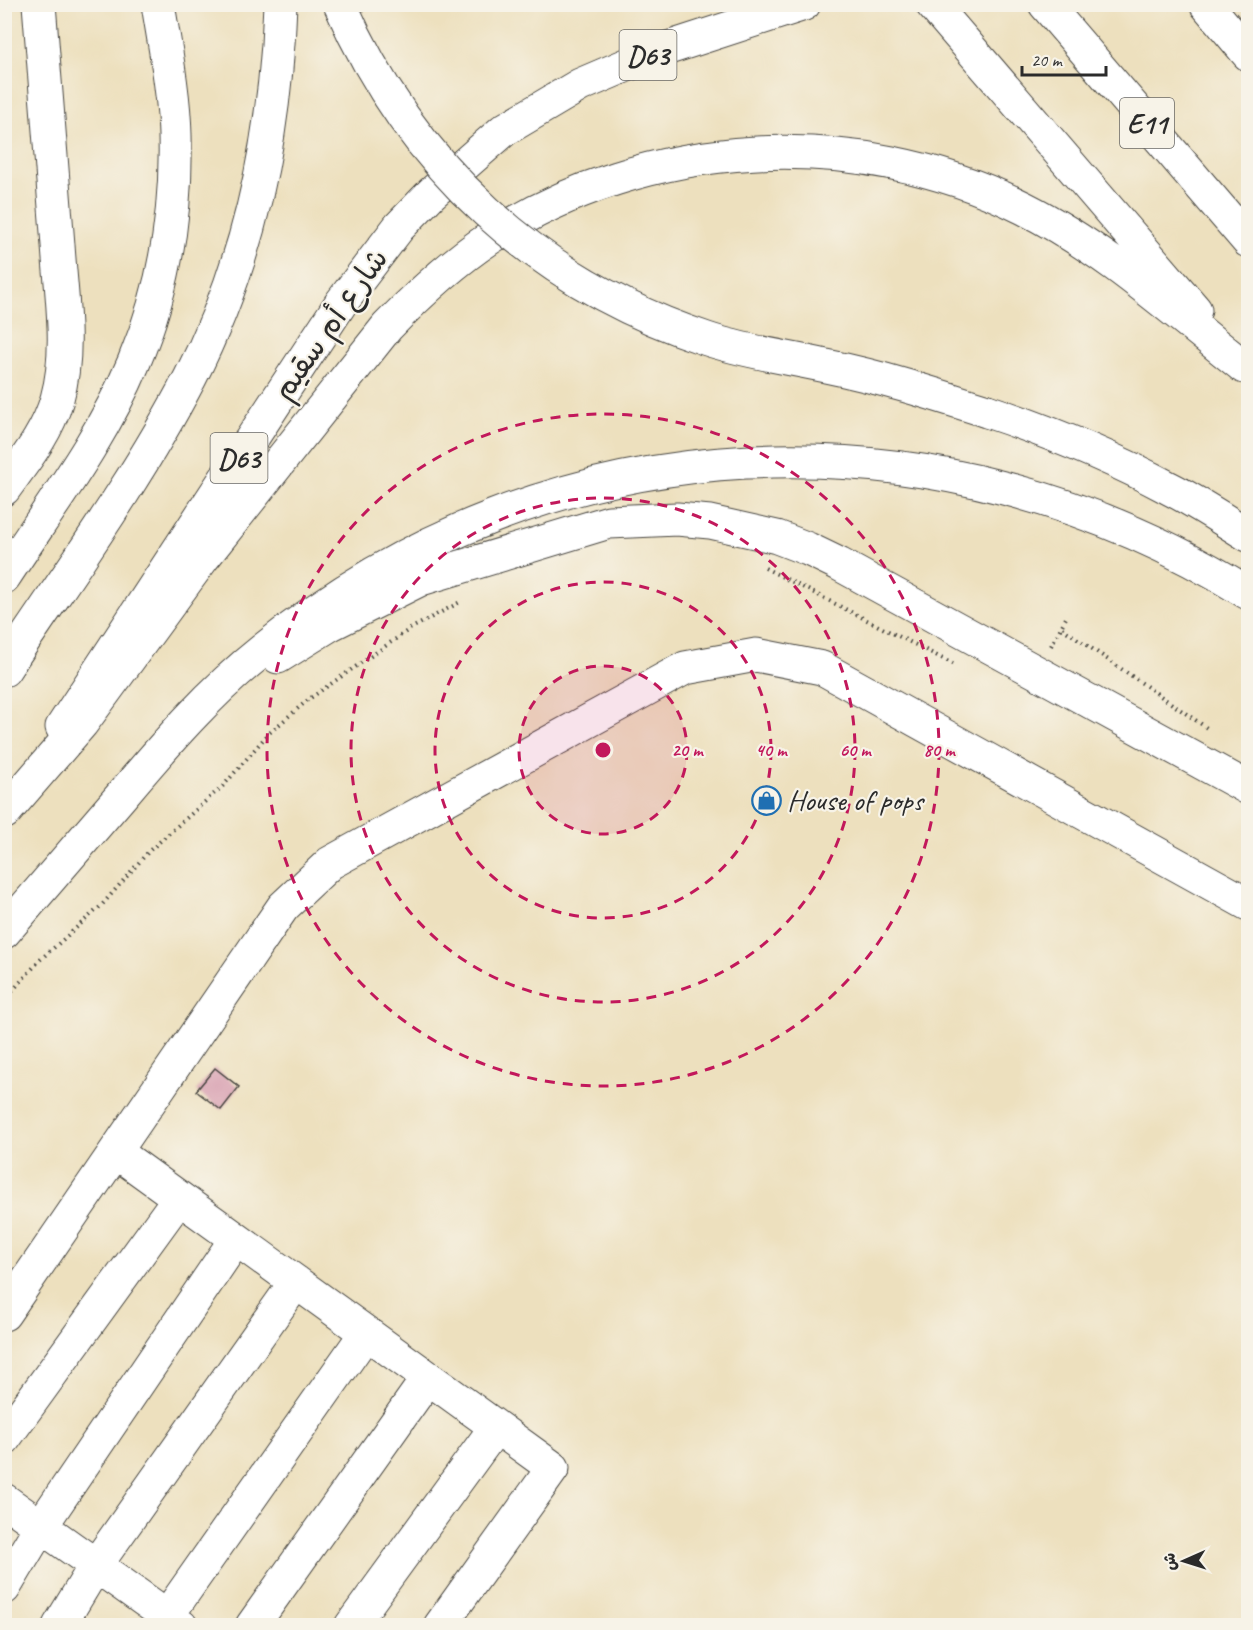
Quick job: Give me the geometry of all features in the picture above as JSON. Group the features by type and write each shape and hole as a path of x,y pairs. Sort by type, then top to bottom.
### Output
{"main road":[{"path":"4,489 40,439 50,419 57,398 64,353 39,4"},
{"path":"4,577 81,460 107,415 134,363 153,308 167,250 174,193 175,146 170,76 158,4"},
{"name":"D63","path":"4,670 163,429 191,376 216,320 237,263 254,205 267,146 275,86 280,4"},
{"path":"340,4 372,69 399,112 429,153 454,181 509,232 571,276 637,312 707,339 744,350 867,375 1035,427 1127,466 1172,489 1248,535"},
{"name":"شارع أم سقيم","path":"5,813 341,303 399,227 432,193 504,130 561,96 621,66 662,50 804,4"},
{"path":"932,4 1246,369"},
{"name":"E11","path":"1045,4 1248,241"},
{"path":"1206,4 1248,54"},
{"path":"5,813 82,723 196,567 387,327 418,295 490,238 549,205 609,180 691,159 776,152 860,157 943,176 984,190 1060,227 1104,257 1246,369"},
{"path":"4,932 163,747 211,695 263,649 336,597 423,546 478,521 587,486 695,466 749,462 804,460 913,469 967,478 1072,507 1173,550 1248,593"},
{"path":"163,747 268,663 331,624 421,579 609,522 676,519 710,522 777,537 808,549 1248,788"},
{"path":"4,1314 283,907 330,863 685,668 756,655 822,668 1248,904"},
{"path":"116,1152 553,1468 440,1626"},
{"path":"4,1439 179,1198"},
{"path":"4,1588 41,1526 236,1239"},
{"path":"59,1626 96,1565 296,1282"},
{"path":"4,1500 96,1565 169,1622 366,1333"},
{"path":"252,1626 428,1377"},
{"path":"351,1626 496,1426"}],"path":[{"path":"764,568 956,666"},
{"path":"4,1000 41,959 102,906 149,851 224,785 268,734 309,699 410,628 470,596"},
{"path":"1036,672 1067,616"},
{"path":"1062,628 1212,732"}],"building":[{"path":"215,1068 239,1087 221,1110 196,1091"}],"place":[{"name":"House of pops","path":"766,800"}]}
